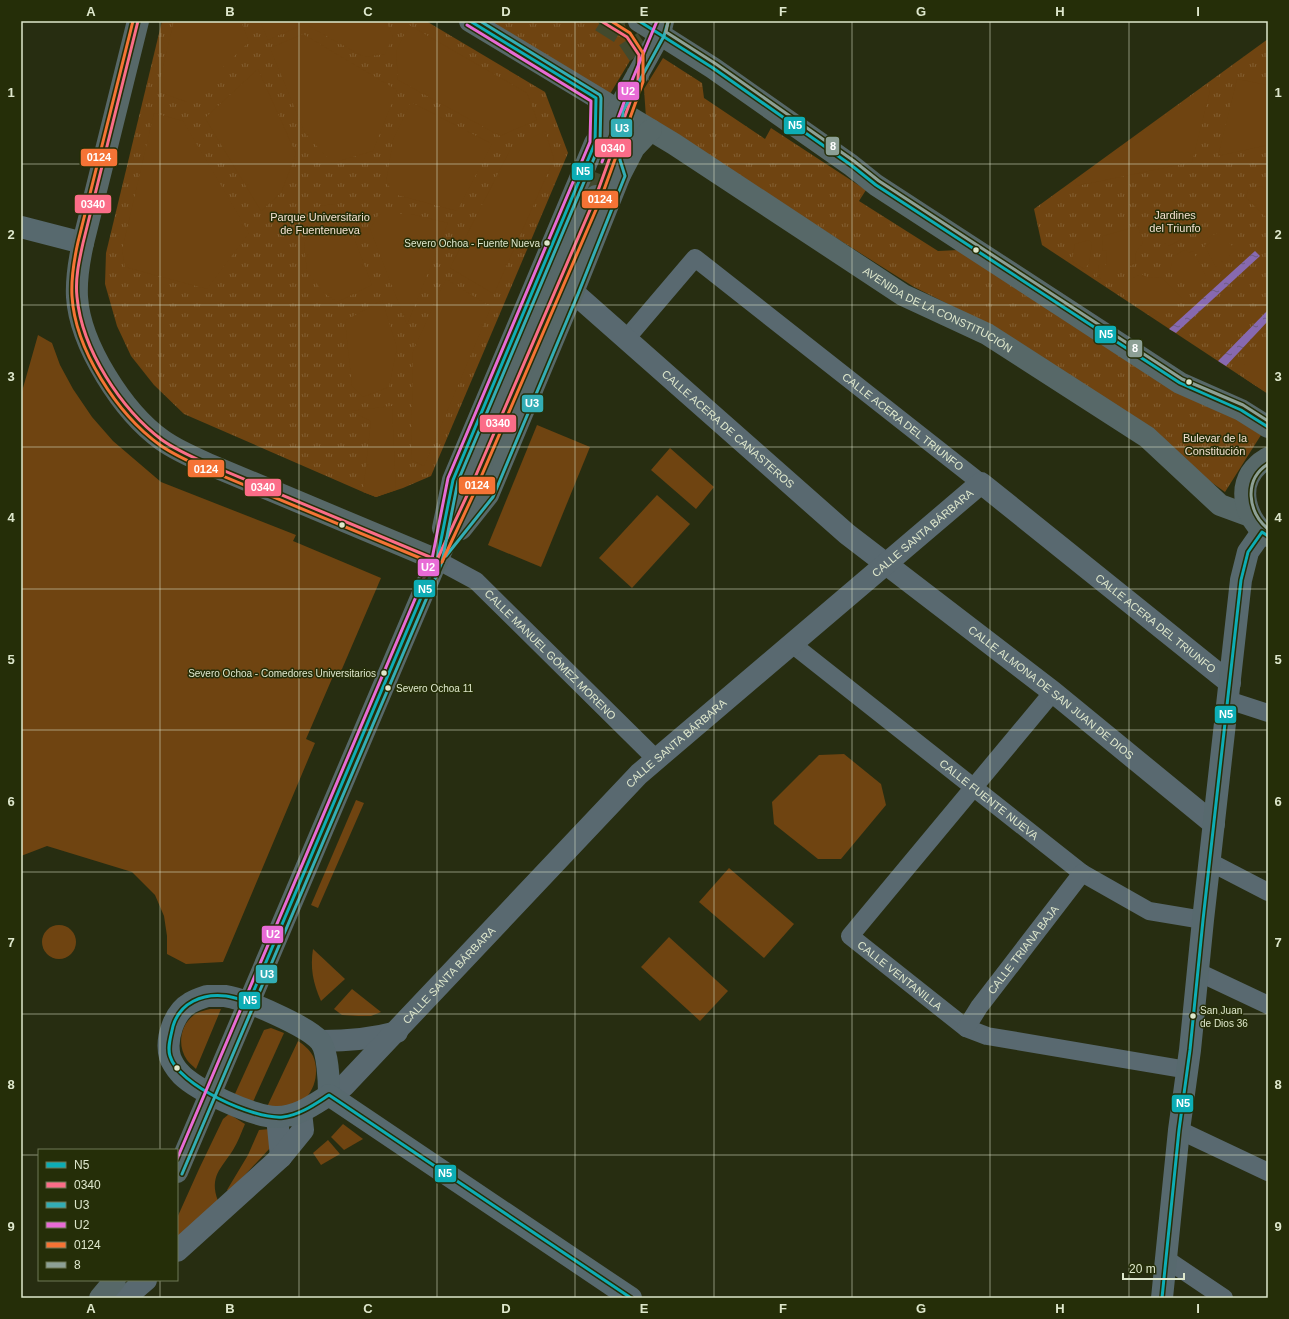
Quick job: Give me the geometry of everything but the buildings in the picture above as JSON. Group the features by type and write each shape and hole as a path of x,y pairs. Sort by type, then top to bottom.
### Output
{"main road":[{"path":"138,21 83,243 77,273 77,298 82,323 96,357 114,388 136,416 162,441 177,450 437,560"},
{"name":"AVENIDA DE LA CONSTITUCIÓN","path":"470,21 651,130 903,295 987,334 1147,437 1220,505 1260,528"},
{"path":"639,21 661,27 732,81 851,165 876,186 1180,383 1241,410 1268,427"},
{"path":"437,560 453,480 595,143 618,110 661,27"},
{"path":"595,143 596,98"},
{"path":"618,110 615,161 620,175"},
{"path":"437,560 488,495 620,175 634,148 651,130"},
{"path":"178,1170 437,560 470,489 596,196"},
{"path":"21,227 83,243"},
{"path":"1162,1298 1179,1130 1188,1070 1203,920 1241,580 1248,552 1260,528 1246,505 1246,486 1257,466 1268,458"},
{"path":"207,996 226,996 249,1002 298,1025 320,1041 328,1064 329,1095 301,1112 277,1117 246,1111 197,1087 180,1073 170,1057 170,1036 176,1016 189,1003 207,996"},
{"path":"329,1095 631,1298"},
{"path":"100,1298 114,1281"}],"street":[{"name":"CALLE ACERA DEL TRIUNFO","path":"626,339 696,258 981,483 1229,691"},
{"name":"CALLE ACERA DE CANASTEROS","path":"573,292 847,534 885,564"},
{"name":"CALLE SANTA BÁRBARA","path":"329,1095 344,1086 639,774 981,483"},
{"name":"CALLE MANUEL GÓMEZ MORENO","path":"437,560 476,581 656,759"},
{"name":"CALLE ALMONA DE SAN JUAN DE DIOS","path":"885,564 1053,692 1214,824"},
{"name":"CALLE FUENTE NUEVA","path":"792,644 1082,872 1150,911 1203,920"},
{"path":"1229,691 1268,713"},
{"name":"CALLE VENTANILLA","path":"1053,692 850,936 966,1028 987,1036 1188,1070"},
{"path":"1210,862 1268,892"},
{"name":"CALLE TRIANA BAJA","path":"966,1028 979,1008 1082,872"},
{"path":"1198,972 1268,1005"},
{"name":"CALLE SANTA BÁRBARA","path":"320,1041 346,1041 377,1038 396,1032"},
{"path":"178,1250 281,1157 303,1130 301,1112"},
{"path":"277,1117 281,1157"},
{"path":"1179,1130 1268,1172"},
{"path":"1166,1259 1224,1298"},
{"path":"125,1298 145,1281"}],"green space":[{"name":"Parque Universitario de Fuentenueva","path":"162,21 426,21 545,92 568,153 431,476 403,488 376,497 363,492 184,414 154,385 131,356 117,326 105,284 106,253"},
{"path":"174,21 241,21 249,42 187,102 157,91"},
{"path":"260,21 386,21 393,37 385,54 364,57 305,24 268,40"},
{"path":"488,21 619,21 625,25 634,54 610,94"},
{"path":"409,25 527,93 537,120 500,136 398,80 396,51"},
{"path":"303,34 397,90 373,151 332,163 305,133 270,48"},
{"name":"Jardines del Triunfo","path":"1268,39 1268,394 1042,245 1034,209"},
{"name":"Bulevar de la Constitución","path":"663,58 702,83 704,98 765,139 771,128 866,190 859,201 938,251 959,250 1228,413 1261,435 1225,492 990,325 914,287 646,118 644,89"},
{"path":"258,69 296,154 281,193 261,211 205,118"},
{"path":"1237,79 1268,85 1268,145 1218,156"},
{"path":"1206,85 1210,91 1192,162 1077,186 1075,181"},
{"path":"411,102 492,144 457,211 397,195 386,183 393,140"},
{"path":"154,113 183,121 249,233 207,289 125,267 122,250"},
{"path":"545,131 554,159 494,294 450,268 511,148"},
{"path":"1261,186 1268,191 1268,217 1266,217 1246,198 1248,190"},
{"path":"334,204 348,222 372,285 337,302 324,293 307,271 304,244 320,206"},
{"path":"379,214 411,214 448,223 407,325 370,229"},
{"path":"1172,216 1177,218 1184,232 1179,235 1181,240 1168,246 1160,240 1154,240 1149,222"},
{"path":"1138,226 1143,244 1136,252 1136,263 1102,280 1097,277 1099,265 1106,265 1107,251 1102,250 1103,236"},
{"path":"1219,232 1236,250 1216,267 1204,245 1210,243 1207,238"},
{"path":"1089,240 1092,243 1089,264 1084,269 1072,261 1075,244"},
{"path":"1186,249 1188,253 1193,251 1206,276 1191,290 1170,270 1172,257"},
{"path":"1141,274 1151,278 1161,277 1182,298 1159,319 1123,294 1123,283"},
{"path":"446,279 491,307 424,466 411,460 413,351"},
{"path":"382,300 397,348 389,387 363,397 352,386 345,321"},
{"path":"38,335 52,343 60,365 73,389 92,417 113,441 161,482 296,535 293,541 381,578 339,676 334,674 306,739 315,743 223,962 186,964 167,954 167,936 164,916 155,895 132,872 47,846 21,856 21,395"},
{"path":"1261,347 1268,352 1268,387 1264,391 1244,378 1244,365"},
{"path":"392,406 396,490 376,497 363,492 371,421 350,411"},
{"path":"537,425 590,447 541,567 488,545"},
{"path":"670,448 714,487 696,509 651,470"},
{"path":"657,495 690,524 632,588 599,558"},
{"path":"844,754 881,784 886,805 841,859 818,859 774,824 772,802 819,755"},
{"path":"356,800 364,803 318,908 311,905"},
{"path":"729,868 794,924 764,958 699,902"},
{"path":"56,925 62,925 71,930 75,936 75,948 71,954 62,959 56,959 47,954 42,945 42,939 47,930"},
{"path":"669,937 728,991 700,1021 641,967"},
{"path":"313,949 345,979 321,1001 313,975"},
{"path":"352,989 381,1012 371,1016 342,1015 334,1009"},
{"path":"210,1009 221,1009 196,1069 188,1061 184,1054 181,1040 182,1034 187,1022 192,1017 199,1012"},
{"path":"271,1028 284,1033 252,1104 234,1096 264,1030"},
{"path":"298,1041 310,1051 313,1056 316,1070 314,1085 301,1103 291,1107 266,1109"},
{"path":"229,1114 245,1124 235,1147 218,1173 215,1185 218,1201 178,1239 178,1216 223,1119"},
{"path":"343,1124 363,1139 344,1150 331,1137"},
{"path":"270,1129 271,1147 229,1192 227,1190 248,1155 259,1130"},
{"path":"328,1140 340,1154 321,1165 313,1153"}],"water":[{"path":"1255,251 1260,256 1176,333 1169,329"},
{"path":"1268,310 1268,321 1226,366 1218,361"}],"tunnel":[{"path":"601,21 627,37 639,55 638,80"},
{"path":"596,196 616,141"}],"transit line":[{"name":"0124","path":"133,21 78,242 72,276 72,296 75,316 81,337 101,379 114,398 144,432 160,445 176,455 206,469 437,565 442,562 475,491 601,198 643,82 643,53 630,33 611,21"},
{"name":"0340","path":"138,21 83,243 77,277 77,297 80,317 95,357 106,377 132,412 162,440 178,450 437,560"},
{"name":"N5","path":"470,21 596,98 595,143 453,480 437,560 249,1002 229,996 217,995 193,1001 181,1011 176,1018 170,1038 169,1053 176,1067 187,1078 202,1089 237,1107 254,1113 270,1116 289,1116 307,1109 329,1095 631,1298"},
{"name":"U3","path":"182,1174 442,562 458,481 600,144 600,95 480,21"},
{"name":"0340","path":"437,560 470,489 596,196 638,80 639,55 627,37 601,21"},
{"name":"N5","path":"639,21 713,68 851,165 876,185 1180,383 1241,410 1268,427"},
{"name":"U2","path":"602,162 633,78 657,21"},
{"name":"U3","path":"446,556 493,497 578,294 625,176 620,160 623,111 664,36 668,22"},
{"name":"8","path":"668,22 666,32 716,64 854,161 879,181 1182,379 1243,405 1268,421"},
{"name":"U2","path":"178,1157 432,559 448,478 590,142 591,101 467,25"},
{"name":"8","path":"1268,464 1260,471 1255,479 1251,496 1256,514 1268,529"},
{"name":"N5","path":"1162,1298 1179,1130 1190,1050 1241,580 1248,552 1262,532 1268,536"}],"place":[{"name":"Severo Ochoa - Fuente Nueva","path":"547,243"},
{"name":"Severo Ochoa - Comedores Universitarios","path":"384,673"},
{"name":"Severo Ochoa 11","path":"388,688"},
{"name":"San Juan de Dios 36","path":"1193,1016"}]}
